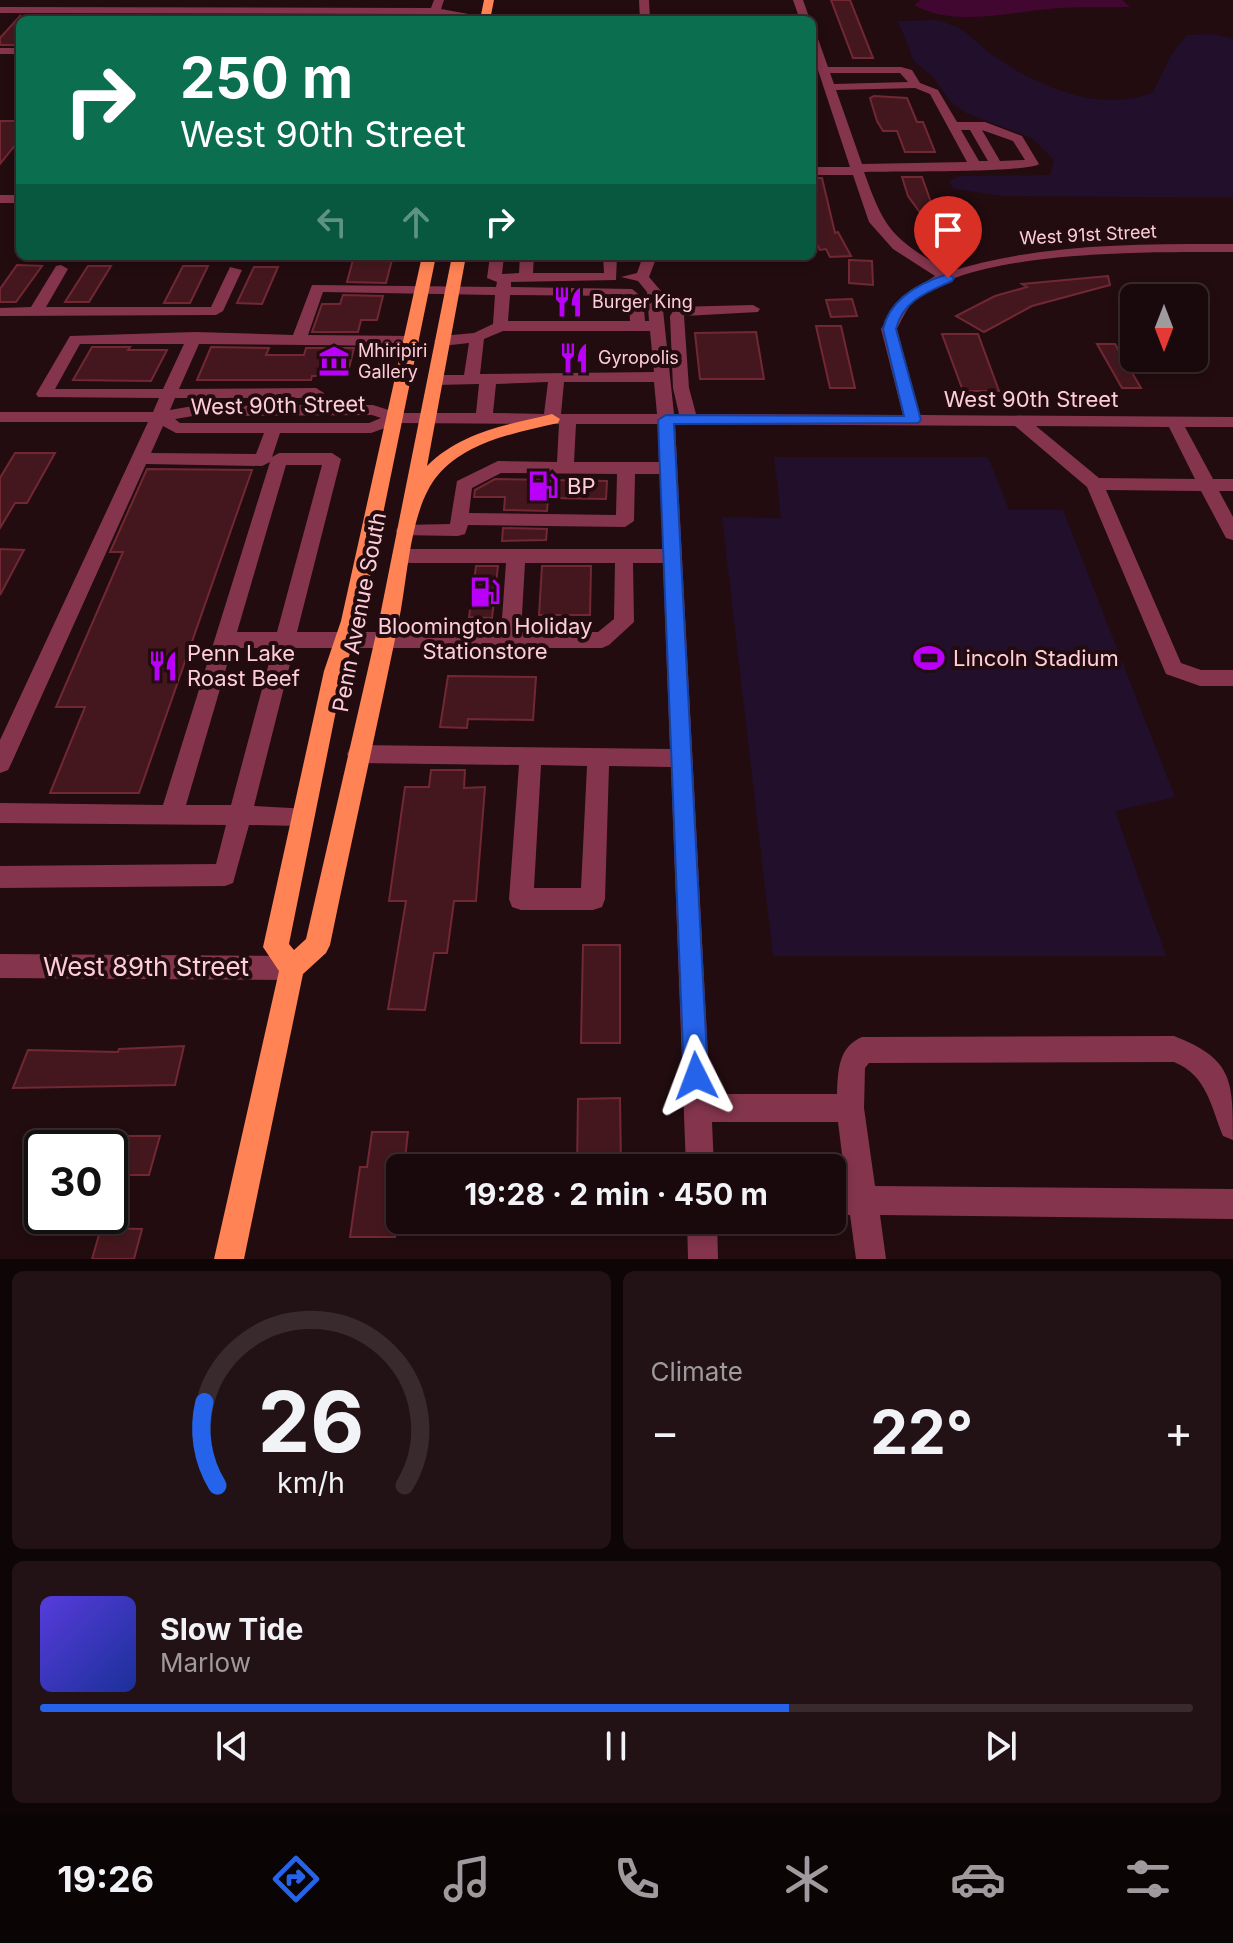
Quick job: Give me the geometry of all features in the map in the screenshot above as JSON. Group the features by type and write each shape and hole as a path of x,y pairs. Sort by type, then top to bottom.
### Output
{"main road":[{"name":"Penn Avenue South","path":"428,260 397,418 301,816 276,947 292,968 317,945 385,642 408,509 458,260"},
{"path":"408,509 432,466 454,450 481,438 560,419"},
{"path":"229,1259 292,968"}],"street":[{"path":"0,10 437,5 472,16"},
{"path":"816,47 874,219 883,233 948,278"},
{"path":"824,70 901,70 908,72 916,85"},
{"path":"830,87 916,85 934,92 976,167"},
{"path":"816,171 1033,164 1033,159 1018,139 985,126 953,126"},
{"path":"974,126 997,167"},
{"name":"West 91st Street","path":"913,420 889,329 893,315 914,293 948,278 1007,259 1055,252 1233,248"},
{"path":"496,260 494,278 504,285"},
{"path":"526,278 527,260"},
{"path":"610,260 611,277"},
{"path":"642,277 648,260"},
{"path":"36,311 61,269"},
{"path":"0,312 216,311 235,270"},
{"path":"504,285 526,278 642,277 654,291 662,377 677,420"},
{"path":"299,340 317,288 453,290 504,285 627,292 636,298 638,326"},
{"path":"500,326 504,285"},
{"path":"699,1154 668,468 681,388 677,316 681,310 753,309"},
{"path":"442,341 477,337 500,326 657,326"},
{"path":"0,764 195,337"},
{"path":"311,411 316,393 44,394 75,339 195,337 412,341"},
{"path":"477,337 484,418"},
{"path":"556,377 565,468"},
{"path":"435,380 662,377"},
{"name":"West 90th Street","path":"0,417 161,417 193,411 373,410 397,418 1233,422"},
{"name":"West 90th Street","path":"161,417 176,428 371,428 397,418"},
{"path":"1019,421 1095,484 1173,668 1200,678 1233,678"},
{"path":"1174,421 1233,534"},
{"path":"172,814 271,460 274,428"},
{"path":"0,877 225,875 288,640 332,459 138,458"},
{"path":"405,531 458,530 463,485 498,467 668,468"},
{"path":"460,519 625,521 626,468"},
{"path":"1095,484 1233,485"},
{"path":"401,556 672,556"},
{"path":"510,640 516,556"},
{"path":"223,640 602,640 624,622 624,556"},
{"path":"358,754 681,758"},
{"path":"531,756 521,899 593,899 598,757"},
{"path":"0,813 301,816"},
{"name":"West 89th Street","path":"0,966 292,968"},
{"path":"871,1259 850,1108 852,1064 862,1050 1174,1049 1197,1056 1215,1076 1233,1126"},
{"path":"697,1108 850,1108"},
{"path":"846,1200 1233,1204"},
{"path":"702,1234 703,1259"}],"shaded area":[{"path":"920,0 1122,0 1130,7 1059,8 963,17 929,12 914,5"},
{"path":"935,20 961,30 1028,77 1069,93 1112,100 1153,92 1172,54 1187,35 1215,34 1233,39 1233,198 1004,196 953,189 949,181 960,176 1050,175 1054,160 1032,138 966,113 950,101 932,76 914,61 898,21"},
{"name":"Lincoln Stadium","path":"774,457 988,457 1009,510 1063,510 1175,797 1115,811 1166,956 773,956 722,517 781,518"}],"building":[{"path":"831,0 850,0 873,58 853,58"},
{"path":"16,20 16,45 0,45 0,38"},
{"path":"870,98 907,98 917,122 923,122 935,152 905,152 897,131 883,131 877,121"},
{"path":"0,121 16,121 16,144 0,164"},
{"path":"902,177 922,177 933,208 939,208 965,246 957,253 938,232 935,233 908,196"},
{"path":"816,178 822,178 835,233 838,232 851,256 830,257 826,249 820,250 816,242"},
{"path":"353,260 392,260 386,283 347,282"},
{"path":"849,260 872,261 873,285 849,283"},
{"path":"17,265 42,266 16,302 0,302 0,289"},
{"path":"88,266 111,266 89,302 65,302"},
{"path":"183,266 208,266 190,303 164,303"},
{"path":"254,267 278,267 262,304 237,303"},
{"path":"1108,276 1110,285 1032,306 984,332 956,316 995,296 1027,287 1022,284"},
{"path":"343,295 383,296 377,320 361,320 358,332 312,332 322,304 340,304"},
{"path":"852,299 857,316 831,317 826,300"},
{"path":"816,326 841,326 855,388 830,388"},
{"path":"756,332 764,379 700,379 695,333"},
{"path":"942,334 978,334 999,391 963,391"},
{"path":"1097,344 1115,344 1120,352 1120,372 1132,372 1141,388 1122,388"},
{"path":"92,347 167,350 151,381 73,380"},
{"path":"211,347 269,348 266,355 304,355 306,348 354,348 347,376 312,376 311,380 197,380"},
{"path":"15,453 55,453 27,503 15,503 0,528 0,478"},
{"path":"147,469 252,470 139,793 50,793 85,707 56,707 123,552 110,552"},
{"path":"495,479 607,481 606,499 548,498 547,511 504,510 505,497 474,497 475,490"},
{"path":"503,528 547,529 546,540 502,541"},
{"path":"0,549 24,550 0,595"},
{"path":"476,566 498,566 492,618 469,617"},
{"path":"542,566 591,566 590,615 539,615"},
{"path":"448,676 536,677 533,720 468,719 467,728 440,727"},
{"path":"431,770 465,770 464,788 485,787 476,901 454,901 447,953 434,953 425,1010 388,1009 406,901 389,901 405,787 429,787"},
{"path":"583,945 620,945 620,1043 581,1043"},
{"path":"184,1046 175,1085 13,1088 28,1050 118,1052 119,1049"},
{"path":"620,1098 621,1154 577,1154 578,1099"},
{"path":"372,1132 408,1132 406,1154 386,1154 386,1234 395,1234 395,1237 350,1237 360,1167 367,1167"},
{"path":"128,1136 160,1136 149,1175 128,1175"},
{"path":"128,1229 142,1229 134,1259 92,1259 99,1234 128,1234"}],"place":[{"name":"Burger King","path":"568,302"},
{"name":"Gyropolis","path":"574,358"},
{"name":"Mhiripiri Gallery","path":"334,361"},
{"name":"BP","path":"543,486"},
{"name":"Bloomington Holiday Stationstore","path":"485,592"},
{"name":"Lincoln Stadium","path":"929,658"},
{"name":"Penn Lake Roast Beef","path":"163,666"}],"route":[{"path":"696,1076 666,420 913,420 889,329 893,315 902,303 930,284 948,278"}]}
